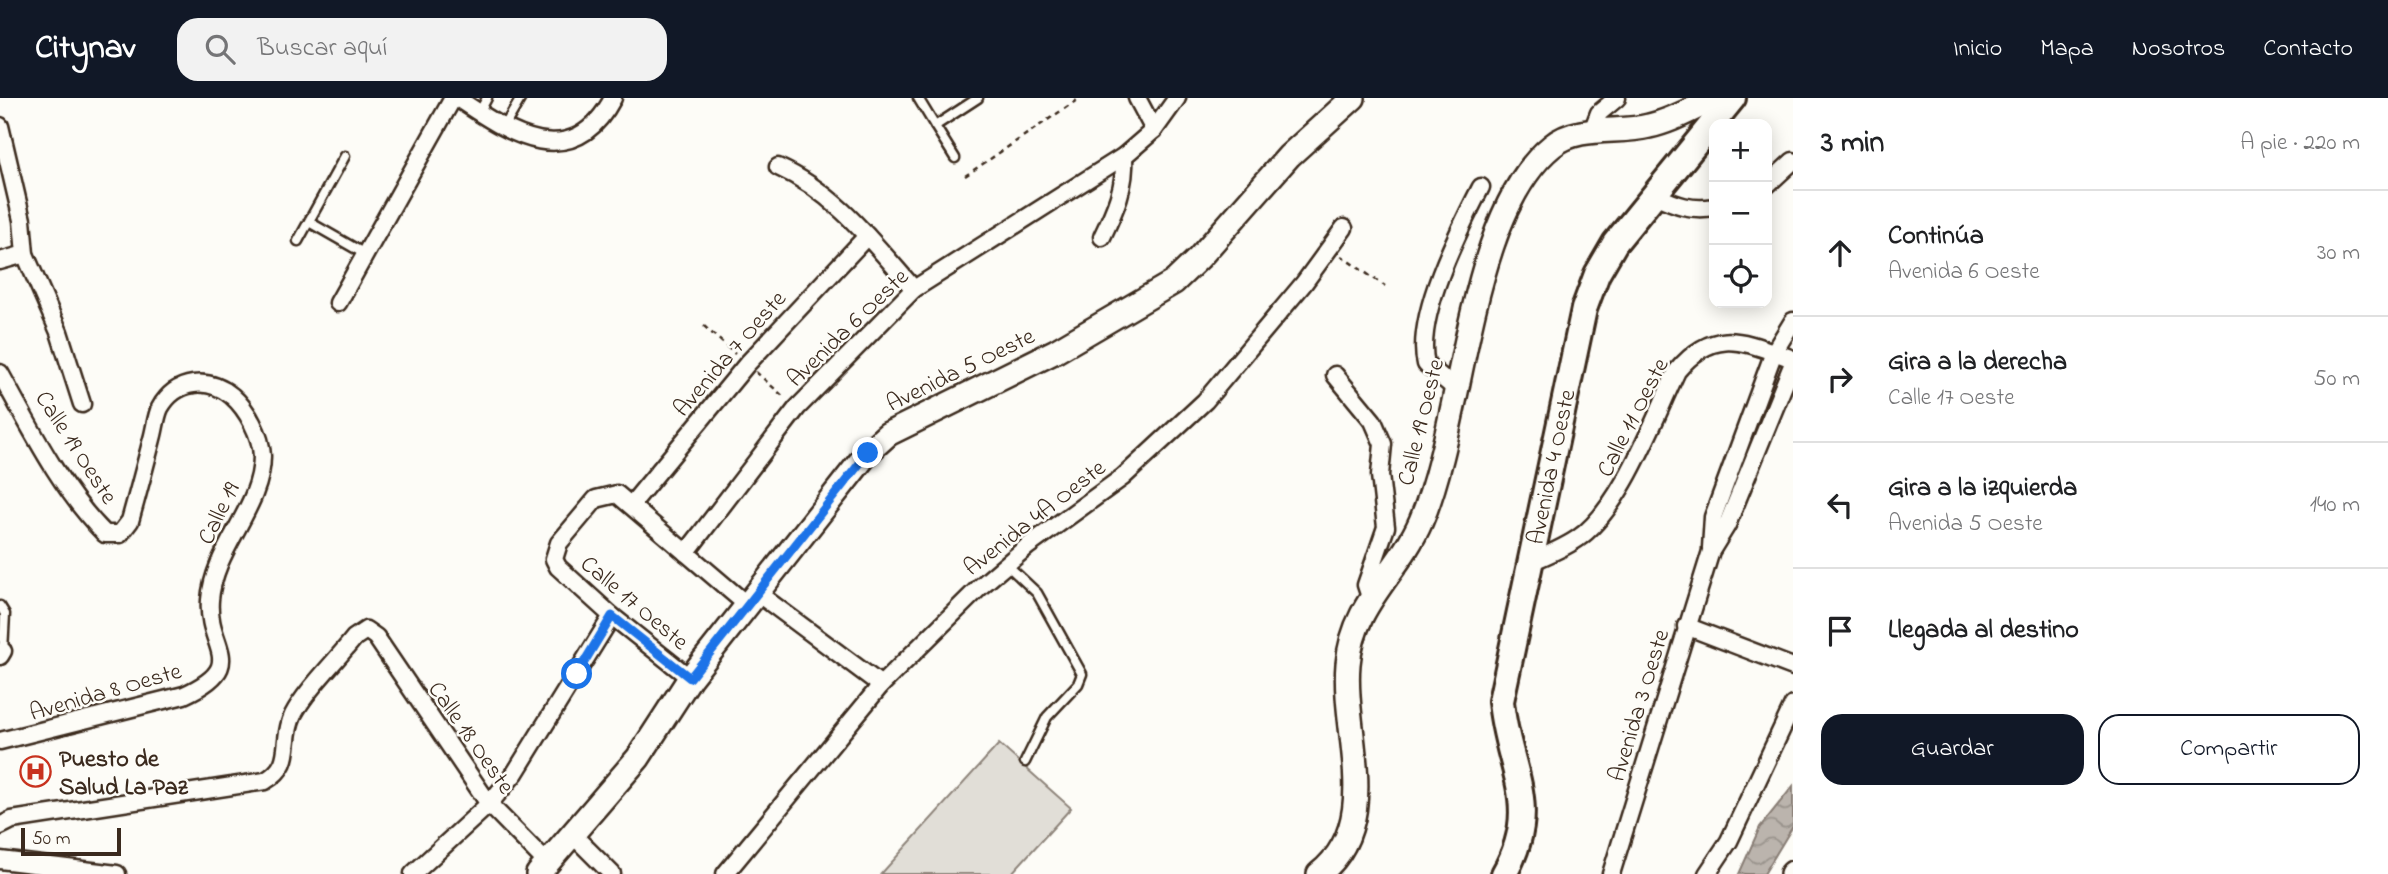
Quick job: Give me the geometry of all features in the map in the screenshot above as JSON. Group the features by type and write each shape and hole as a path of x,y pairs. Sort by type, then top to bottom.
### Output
{"main road":[{"name":"Avenida 4 Oeste","path":"1504,874 1517,847 1523,821 1522,794 1504,733 1501,701 1528,563 1588,295 1605,258 1733,98"}],"street":[{"path":"338,303 455,98 524,139 551,143 579,135 603,116 613,98"},
{"path":"1137,98 1154,130"},
{"name":"Avenida 6 Oeste","path":"686,553 797,408 914,289 1124,156 1154,130 1177,98"},
{"name":"Avenida 5 Oeste","path":"543,869 638,758 690,678 751,598 861,461 888,434 1056,351 1174,282 1199,258 1289,156 1353,98"},
{"path":"1592,131 1599,113 1617,98"},
{"name":"Calle 19 Oeste","path":"1319,874 1341,851 1353,828 1355,776 1348,664 1353,632 1370,597 1397,563 1422,520 1492,248 1516,187 1555,144 1571,136 1592,131 1652,126 1717,98"},
{"path":"0,126 22,220 25,254 59,332 82,404"},
{"path":"1102,237 1122,189 1124,156"},
{"path":"1770,182 1793,161"},
{"path":"778,167 804,179 823,193 867,236 914,289"},
{"path":"1457,390 1426,363 1424,338 1445,256 1482,187"},
{"path":"1657,195 1679,206 1709,208"},
{"name":"Avenida 4A Oeste","path":"725,874 881,685 1005,563 1123,477 1205,401 1254,345 1344,228"},
{"name":"Avenida 7 Oeste","path":"631,505 747,364 867,236"},
{"path":"0,261 25,254"},
{"name":"Avenida 3 Oeste","path":"1711,551 1713,517 1774,352 1793,321"},
{"name":"Calle 11 Oeste","path":"1528,563 1578,539 1598,521 1613,502 1677,371 1687,359 1718,340 1738,341 1793,361"},
{"name":"Avenida 3 Oeste","path":"1611,874 1711,551 1727,525 1793,361"},
{"name":"Calle 19 Oeste","path":"0,373 89,518 105,534 120,534 130,521 160,407 177,390"},
{"path":"1335,375 1373,421 1383,444 1380,475 1386,527 1366,585 1370,597"},
{"name":"Calle 19","path":"177,390 196,381 215,384 233,397 248,414 262,454 258,483 217,569 210,601 223,660 218,673"},
{"name":"Calle 17 Oeste","path":"631,505 617,494 596,499 559,543 554,559 558,567 612,616 690,678"},
{"path":"631,505 686,553 881,685"},
{"path":"413,874 489,804 531,748 612,616"},
{"path":"1686,626 1793,667"},
{"name":"Calle 18 Oeste","path":"0,827 12,820 265,781 278,773 285,759 293,714 354,638 366,630 376,637 489,804 543,869"},
{"name":"Avenida 8 Oeste","path":"0,741 184,695 205,685 218,673"},
{"path":"1707,874 1729,841 1793,705"},
{"path":"574,836 612,874"},
{"path":"0,860 59,872 117,874"}],"lane":[{"path":"479,113 487,98"},
{"path":"504,127 521,98"},
{"path":"918,98 955,158"},
{"path":"935,126 978,98"},
{"path":"298,241 345,156"},
{"path":"309,222 365,254"},
{"path":"1005,563 1037,593 1082,674 1078,684 1047,718 1026,762"},
{"path":"0,606 5,614 1,654"}],"path":[{"path":"965,176 1080,98"},
{"path":"1330,248 1385,286"}],"shaded area":[{"path":"999,744 1071,808 1011,874 881,874"}],"water":[{"path":"1793,786 1793,826 1764,874 1739,874 1760,827"}],"place":[{"name":"Puesto de Salud La Paz","path":"36,772"}],"route":[{"path":"577,674 612,616 690,678 868,453"}]}
